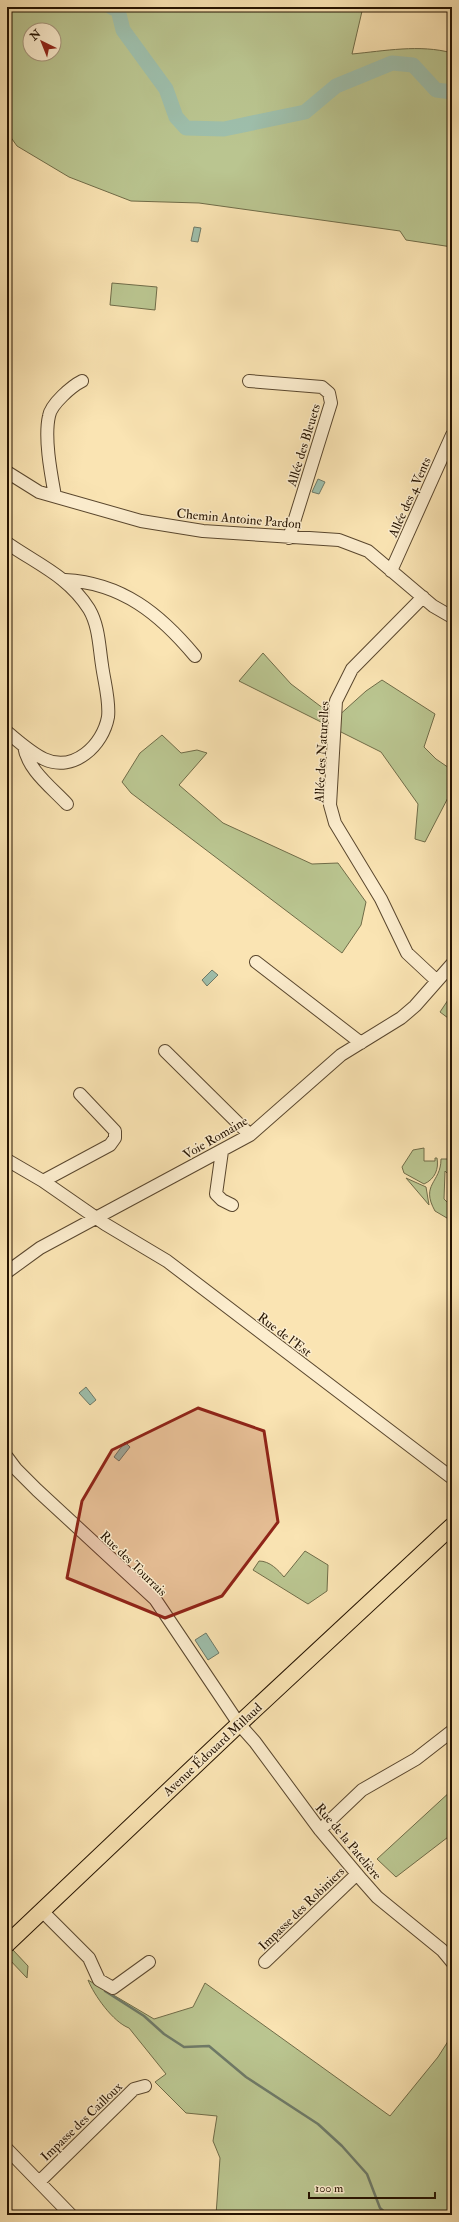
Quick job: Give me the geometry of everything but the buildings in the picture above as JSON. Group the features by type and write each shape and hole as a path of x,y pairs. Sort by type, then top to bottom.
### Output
{"main road":[{"name":"Avenue Édouard Millaud","path":"9,1938 42,1911 239,1724 452,1526"}],"street":[{"path":"55,496 48,452 48,415 69,388 82,381"},
{"name":"Allée des Bleuets","path":"249,382 322,387 329,393 332,403 289,538"},
{"name":"Allée des 4 Vents","path":"391,571 452,435"},
{"name":"Chemin Antoine Pardon","path":"7,472 39,492 141,521 204,531 289,538 339,540 368,551 423,597 452,617"},
{"path":"7,543 65,580 81,598 94,620 108,704 106,726 94,746 86,754 67,762 54,763 43,759 7,732"},
{"path":"65,580 100,584 136,602 167,625 195,656"},
{"name":"Allée des Naturelles","path":"423,597 352,669 336,701 330,805 335,823 371,882 407,953 437,981"},
{"path":"24,746 25,756 30,765 67,804"},
{"path":"256,962 361,1043"},
{"name":"Voie Romaine","path":"7,1272 40,1248 250,1135 336,1059 401,1018 452,964"},
{"path":"165,1050 250,1135"},
{"path":"43,1181 110,1145 115,1138 116,1131 80,1094"},
{"path":"222,1150 216,1194 222,1200 232,1205"},
{"name":"Rue de l'Est","path":"7,1160 43,1181 96,1219 167,1261 452,1478"},
{"name":"Rue des Tourrais","path":"7,1457 16,1469 32,1485 155,1600 239,1724"},
{"name":"Rue de la Patelière","path":"239,1724 255,1742 320,1830 359,1877 377,1897 442,1950 452,1962"},
{"path":"320,1830 362,1790 416,1759 452,1731"},
{"name":"Impasse des Robiniers","path":"265,1962 359,1877"},
{"path":"42,1911 89,1958 99,1980 113,1988 149,1962"},
{"name":"Impasse des Cailloux","path":"40,2181 134,2089 145,2086"},
{"path":"7,2149 29,2174 40,2181 71,2215"}],"highlighted area":[{"path":"198,1408 264,1431 278,1522 222,1596 165,1618 67,1578 82,1501 112,1450"}],"green space":[{"path":"7,7 363,7 352,54 415,49 440,50 452,53 452,247 406,240 400,231 199,203 131,201 69,177 17,146 7,132"},
{"path":"112,283 157,287 155,310 110,305"},
{"path":"263,653 291,684 336,718 366,691 382,680 435,714 424,747 436,759 452,770 452,790 425,842 415,839 418,804 381,752 239,681"},
{"path":"162,735 181,753 197,750 207,753 179,785 223,823 312,864 338,863 366,902 361,925 342,953 131,793 122,782 140,753"},
{"path":"452,994 452,1021 440,1012"},
{"path":"424,1148 424,1161 435,1161 435,1158 437,1158 437,1170 431,1179 424,1184 404,1173 402,1167 413,1150"},
{"path":"441,1159 452,1159 451,1177 445,1171 444,1199 452,1207 452,1221 435,1211 431,1202 430,1189 438,1173"},
{"path":"406,1178 426,1187 429,1205"},
{"path":"305,1551 328,1565 327,1591 308,1604 253,1570 259,1561 263,1561 273,1566 284,1577"},
{"path":"452,1790 452,1834 396,1877 377,1859"},
{"path":"13,1950 28,1966 27,1978 7,1957 7,1953"},
{"path":"88,1980 154,2019 193,2007 205,1983 390,2116 438,2057 452,2035 452,2215 216,2215 220,2158 213,2141 217,2116 186,2113 155,2082 166,2074 129,2028 117,2020 105,2007"}],"shaded area":[{"path":"194,227 201,228 198,242 191,241"},
{"path":"318,479 325,482 319,494 312,492"},
{"path":"212,970 218,975 207,986 202,980"},
{"path":"86,1387 96,1400 90,1405 79,1393"},
{"path":"125,1442 130,1447 119,1461 114,1457"},
{"path":"206,1633 219,1653 208,1660 195,1640"}],"waterway":[{"path":"111,7 118,10 123,30 166,89 176,117 186,128 224,129 305,112 336,86 392,63 413,65 436,90 452,92"},
{"path":"105,1991 144,2016 164,2034 184,2047 209,2046 246,2077 318,2124 342,2146 367,2174 380,2208 388,2215"}]}
